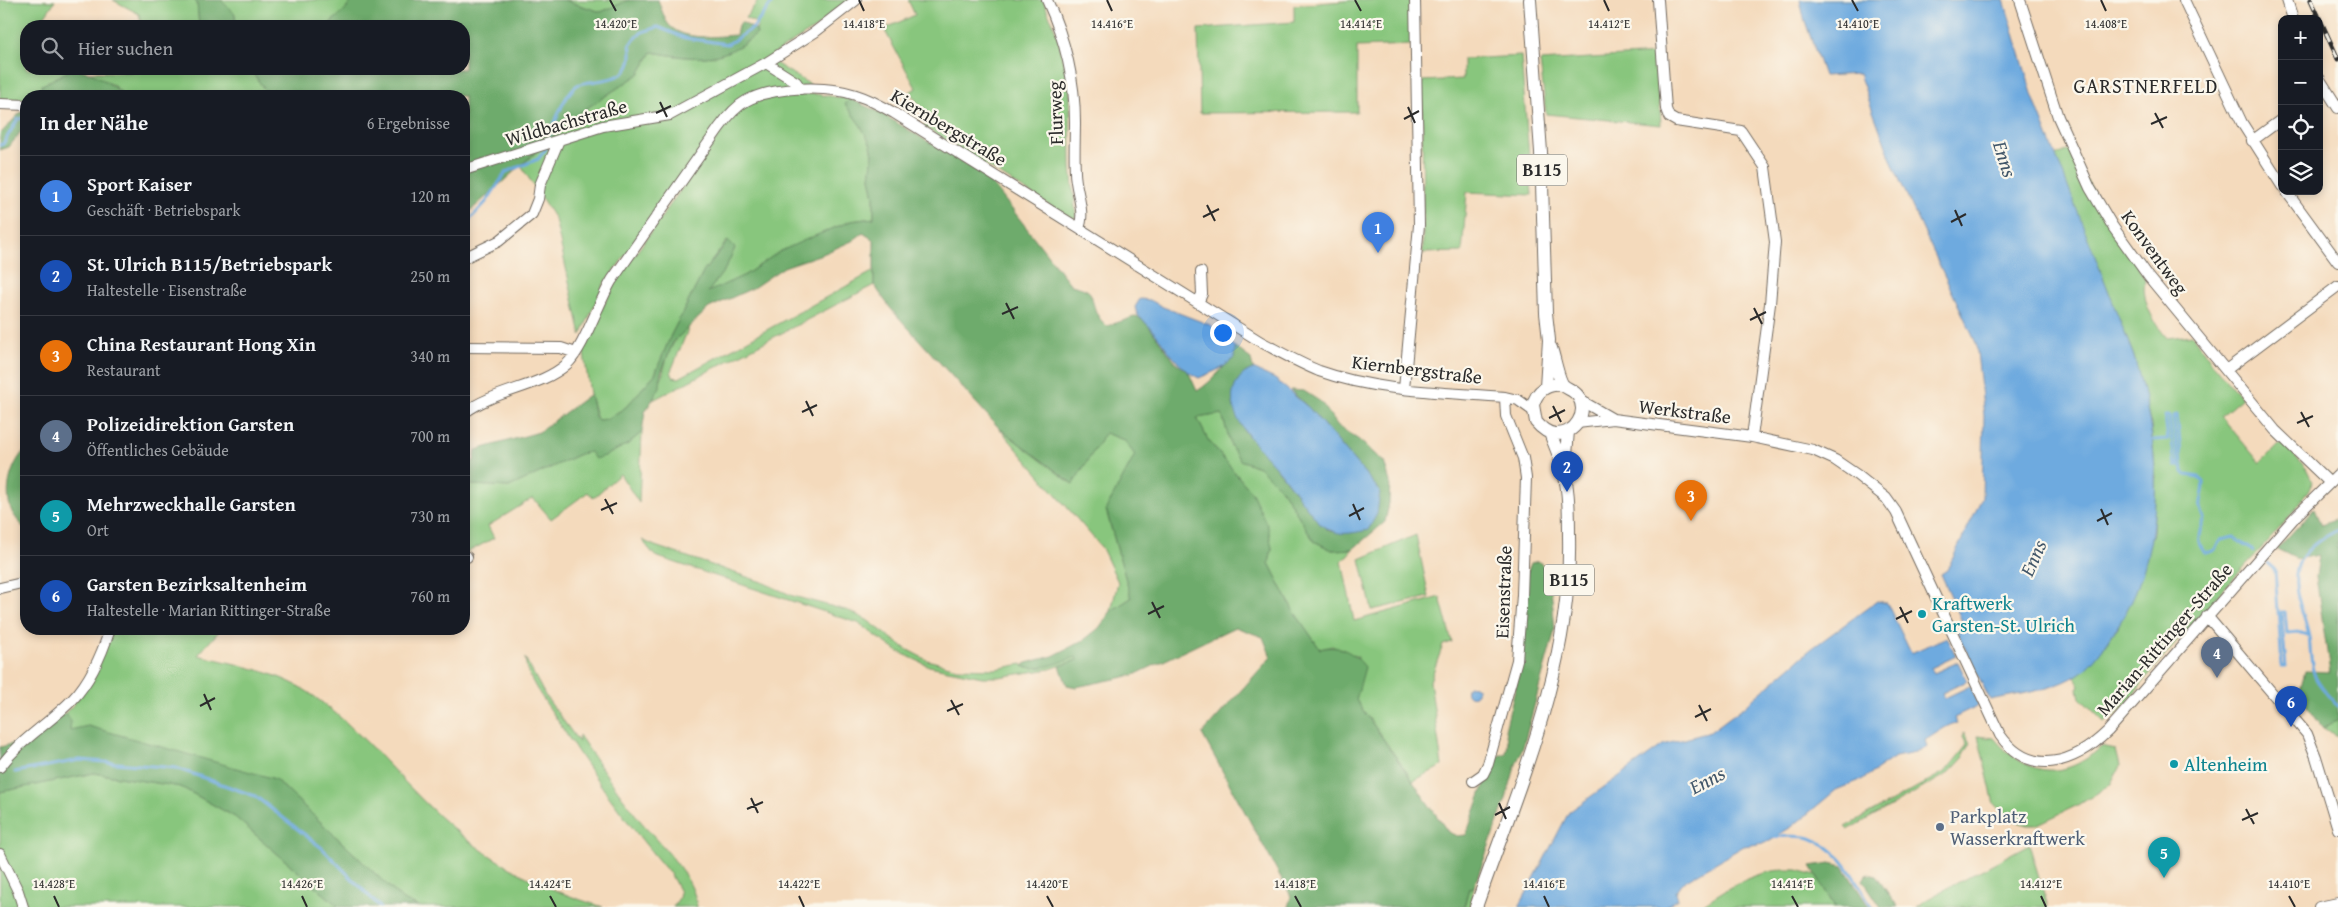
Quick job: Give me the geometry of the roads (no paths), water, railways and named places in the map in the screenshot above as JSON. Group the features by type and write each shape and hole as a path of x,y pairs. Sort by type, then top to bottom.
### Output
{"main road":[{"name":"B115","path":"1476,907 1543,715 1561,646 1569,584 1570,552 1564,472 1550,433 1536,422 1532,410 1542,390 1549,340 1541,152 1530,0"},
{"name":"B115","path":"1549,340 1563,385"},
{"path":"1542,390 1563,385 1574,391 1580,400"},
{"name":"B115","path":"1564,472 1573,427 1582,412 1580,400"},
{"path":"1550,433 1573,427"}],"street":[{"name":"Wildbachstraße","path":"470,168 603,126 670,115 766,63 815,32 856,0"},
{"name":"Flurweg","path":"1047,0 1064,43 1072,74 1075,121 1074,172 1081,220 1079,228"},
{"path":"1404,389 1419,225 1415,0"},
{"name":"Werkstraße","path":"1658,0 1666,109 1669,117 1676,121 1741,132 1765,167 1775,257 1752,437"},
{"name":"Konventweg","path":"2020,0 2055,109 2094,194 2134,258 2275,430 2329,482"},
{"path":"2184,0 2252,142 2278,180"},
{"path":"2287,0 2292,15"},
{"path":"766,63 796,82 801,90"},
{"name":"Kiernbergstraße","path":"470,409 484,399 556,372 568,363 576,353 612,280 737,106 758,95 801,90 839,90 871,101 910,123 1261,342 1301,363 1337,376 1404,389 1505,397 1518,400 1532,410"},
{"path":"2323,90 2338,108"},
{"path":"0,104 20,105"},
{"path":"2252,142 2278,122"},
{"path":"470,255 499,241 532,214 538,199 540,185 559,140"},
{"path":"2289,195 2338,262"},
{"path":"1198,303 1202,294 1201,272"},
{"path":"2226,370 2338,286"},
{"path":"470,347 535,346 561,348 576,353"},
{"name":"Kiernbergstraße","path":"1518,400 1542,390"},
{"name":"Eisenstraße","path":"1473,781 1485,770 1492,752 1514,678 1520,636 1526,478 1523,458 1506,416 1505,397"},
{"name":"Werkstraße","path":"1580,400 1613,419"},
{"name":"Werkstraße","path":"1573,427 1613,419 1752,437 1813,450 1846,467 1892,506 1915,551 1997,731"},
{"name":"Marian-Rittinger-Straße","path":"1997,731 2006,744 2018,754 2030,760 2056,762 2080,753 2108,731 2296,516 2338,475"},
{"path":"0,588 20,583"},
{"path":"2207,616 2307,734 2316,756 2338,829"},
{"path":"0,767 14,750 61,710 84,685 95,668 108,635"},
{"path":"0,854 18,891 23,907"},
{"path":"2319,907 2338,903"}],"water":[{"name":"Enns","path":"1800,0 2004,0 2033,97 2133,354 2143,389 2150,425 2154,462 2155,498 2152,534 2144,569 2131,603 2100,653 2090,664 2074,677 2055,686 1990,700 1957,632 1965,628 1941,574 1947,570 1982,498 1984,416 1976,343 1895,170 1859,74 1824,76 1804,18"},
{"path":"1140,299 1150,300 1210,325 1235,347 1234,358 1222,368 1199,378 1190,373 1177,361 1138,315 1135,307"},
{"path":"1253,369 1275,379 1309,408 1380,491 1377,514 1368,530 1354,533 1338,533 1320,524 1280,472 1245,431 1238,420 1233,396 1239,379"},
{"name":"Enns","path":"1877,601 1887,603 1911,653 1947,637 1956,656 1931,668 1934,673 1958,662 1967,681 1942,693 1945,698 1970,686 1979,705 1954,717 1957,723 1925,740 1927,747 1915,753 1895,757 1863,779 1836,790 1793,826 1765,843 1744,846 1683,882 1676,892 1678,899 1663,907 1519,907 1569,812 1663,745 1710,732 1745,706 1811,649"},
{"path":"1470,686 1474,686 1477,691 1476,695 1470,696 1467,693 1467,689"}],"waterway":[{"path":"550,134 564,102 576,86 582,83 616,77 627,69 631,55 630,44 642,32 658,27 685,38 728,44 753,28 774,0"},
{"path":"0,145 3,144 18,119 20,119"},
{"path":"470,219 487,201 506,172 538,159 548,146"},
{"path":"2153,440 2168,439 2165,416 2169,416 2175,466 2179,466 2173,416 2177,415 2183,472 2186,475 2199,477 2204,482 2201,508 2205,519 2199,537 2202,549 2206,553 2210,552 2215,550 2221,540 2234,537 2253,551"},
{"path":"2338,530 2322,539 2307,551 2300,561 2296,580 2298,599 2309,637 2315,677 2338,706"},
{"path":"2267,563 2275,570 2282,666 2286,666 2281,612 2285,612 2287,633 2298,632 2308,635"},
{"path":"15,772 80,760 176,768 255,796 322,848 380,907"},
{"path":"1771,836 1806,837 1821,843 1831,850 1854,876 1872,907"}],"railway":[{"path":"2311,0 2338,59"}],"place":[{"name":"Sport Kaiser","path":"1378,253"},
{"name":"St. Ulrich B115/Betriebspark","path":"1567,492"},
{"name":"China Restaurant Hong Xin","path":"1691,521"},
{"name":"Kraftwerk Garsten-St. Ulrich","path":"1922,614"},
{"name":"Polizeidirektion Garsten","path":"2217,678"},
{"name":"Garsten Bezirksaltenheim","path":"2291,727"},
{"name":"Altenheim","path":"2174,764"},
{"name":"Parkplatz Wasserkraftwerk","path":"1940,827"},
{"name":"Mehrzweckhalle Garsten","path":"2164,878"}],"district":[{"name":"GARSTNERFELD","path":"2146,86"}]}
